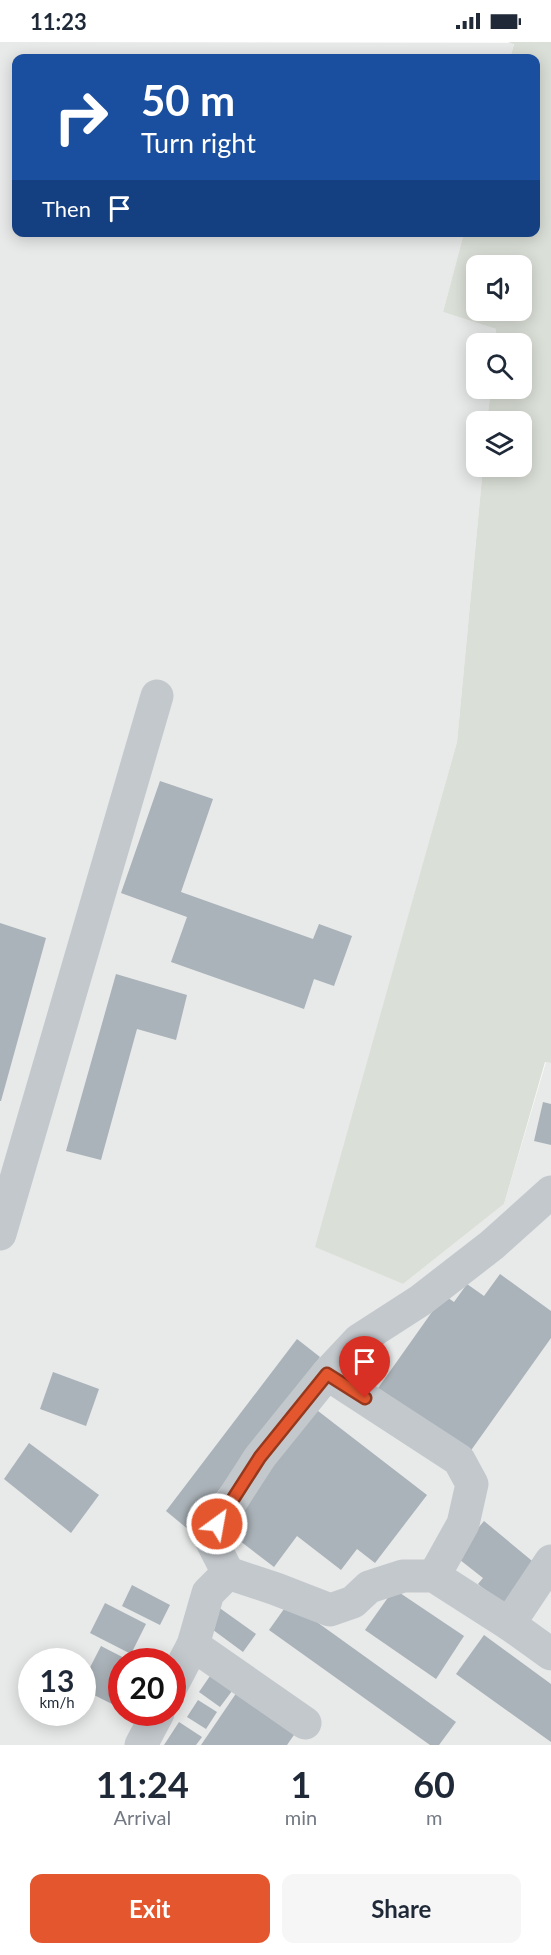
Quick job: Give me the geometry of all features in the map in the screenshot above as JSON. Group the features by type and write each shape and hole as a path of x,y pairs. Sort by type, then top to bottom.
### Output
{"lane":[{"path":"0,1234 158,696"},
{"path":"551,1192 492,1245 430,1294 359,1340 327,1374 260,1457 209,1536 228,1573 330,1610 353,1602 369,1587 403,1576 434,1576 551,1654"},
{"path":"327,1374 459,1460 472,1484 464,1524 434,1576"},
{"path":"509,1624 551,1561"},
{"path":"186,1658 193,1645 208,1593 228,1573"},
{"path":"193,1645 305,1723"},
{"path":"141,1745 151,1726"}],"shaded area":[{"path":"0,42 514,43 511,54 12,54 12,237 463,237 443,312 496,329 496,333 466,333 466,399 490,399 488,411 466,411 466,477 482,477 457,742 316,1247 403,1284 504,1204 546,1062 551,1063 551,1745 0,1745"},
{"path":"508,42 551,42 551,1063 545,1062 504,1204 403,1284 315,1247 457,742 482,477 532,477 532,411 488,411 490,399 532,399 532,333 496,333 496,329 471,321 532,321 532,255 466,255 466,319 443,312 463,237 540,237 540,54 511,54 514,44"}],"building":[{"path":"160,781 213,799 181,892 313,939 319,924 352,936 334,986 314,979 304,1009 171,962 187,917 121,893"},
{"path":"0,923 46,938 1,1101 0,1101"},
{"path":"116,974 187,995 176,1040 137,1029 101,1160 66,1151"},
{"path":"543,1102 551,1104 551,1145 534,1141"},
{"path":"500,1274 551,1311 551,1338 467,1456 376,1391 444,1295 454,1302 467,1284 484,1296"},
{"path":"297,1339 320,1357 206,1507 212,1512 195,1535 166,1511"},
{"path":"53,1372 99,1389 86,1426 40,1409"},
{"path":"309,1404 427,1495 375,1563 357,1549 341,1570 297,1536 274,1567 218,1524"},
{"path":"29,1443 99,1495 71,1533 4,1479"},
{"path":"484,1521 537,1565 504,1606 478,1584 483,1578 455,1556"},
{"path":"132,1585 170,1605 160,1625 122,1606"},
{"path":"394,1589 464,1636 436,1679 365,1630"},
{"path":"289,1602 456,1722 439,1745 430,1745 269,1630"},
{"path":"105,1603 146,1624 134,1648 119,1648 90,1633"},
{"path":"214,1604 256,1634 243,1652 201,1621"},
{"path":"484,1635 551,1684 551,1742 456,1674"},
{"path":"101,1646 108,1650 108,1702 96,1696 96,1656"},
{"path":"210,1676 232,1691 220,1707 199,1692"},
{"path":"237,1692 296,1732 287,1745 201,1745"},
{"path":"198,1700 217,1712 206,1729 187,1717"},
{"path":"176,1726 185,1726 202,1737 196,1745 164,1745"}],"route":[{"path":"217,1524 260,1457 327,1374 365,1398"}]}
